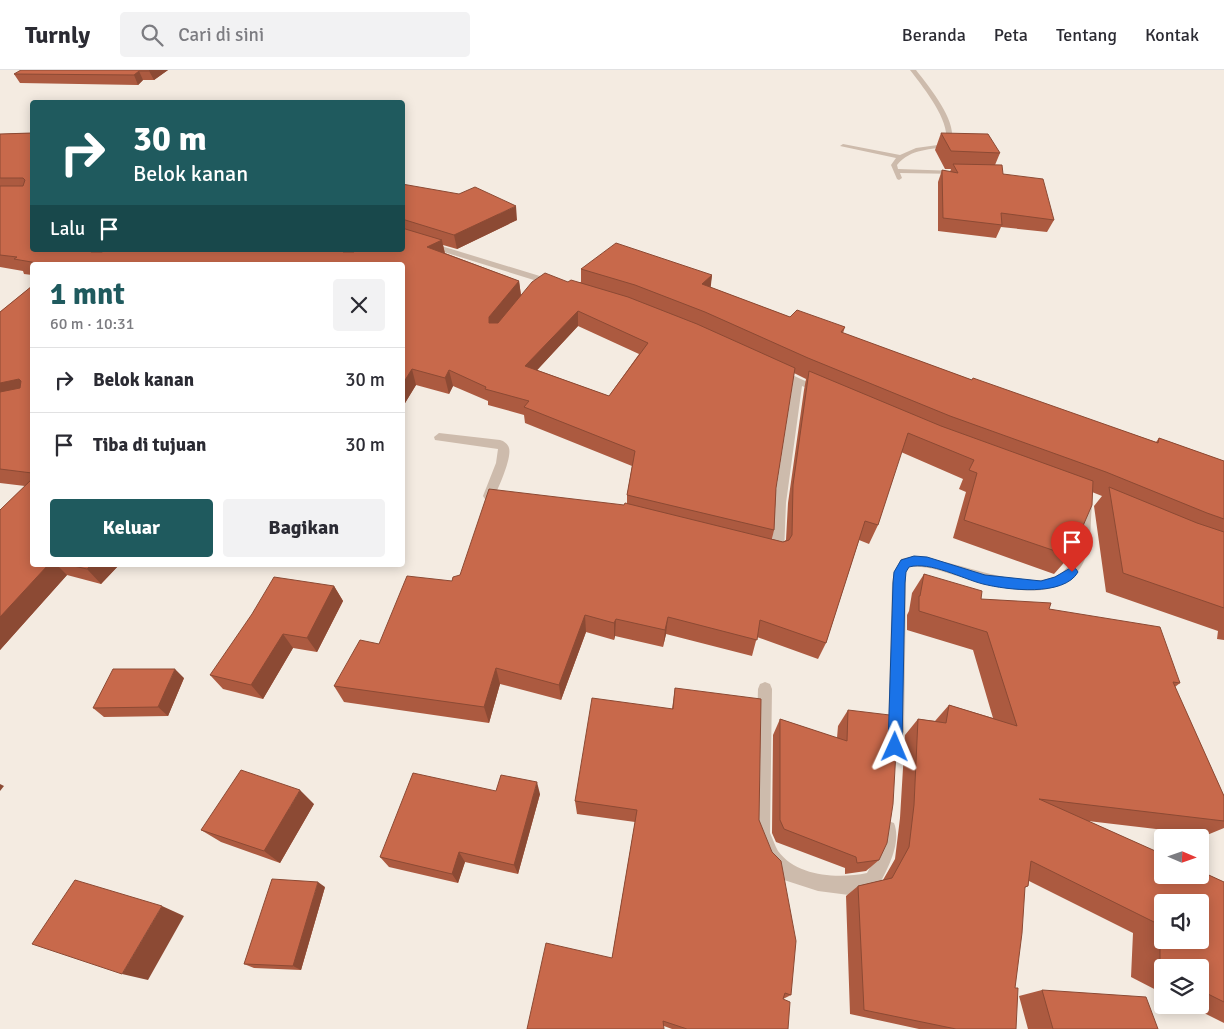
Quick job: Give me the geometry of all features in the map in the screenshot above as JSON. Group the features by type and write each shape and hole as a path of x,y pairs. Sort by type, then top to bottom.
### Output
{"street":[{"path":"899,178 894,164 900,157 912,151 948,145 952,136 940,110 914,70"},
{"path":"843,146 900,157"},
{"path":"895,171 969,173"},
{"path":"405,237 538,283 559,285"},
{"path":"771,368 826,393"},
{"path":"760,548 778,553 780,503 798,381"},
{"path":"439,437 500,444 504,448 502,463 484,510"},
{"path":"489,496 503,498"},
{"path":"895,747 899,583 900,572 905,563 914,561 927,562 985,580 1016,584 1041,586 1059,581 1072,572 1080,557 1091,498"},
{"path":"765,690 762,833 772,857 790,874 818,882 849,886 872,881 884,858 890,818"}],"building":[{"path":"21,70 150,70 139,71 134,75 14,74"},
{"path":"30,133 30,252 405,252 405,229 442,240 427,247 519,281 489,317 489,323 498,323 532,282 545,273 568,282 571,280 628,297 697,324 795,368 776,488 774,530 627,495 635,451 524,407 529,401 485,389 486,387 449,370 445,378 412,369 405,380 405,262 32,262 14,259 17,257 0,255 0,186 23,186 25,180 23,178 0,178 0,134","holes":["578,311 648,343 609,396 525,366"]},
{"path":"941,133 988,134 1000,153 951,151"},
{"path":"953,164 1002,165 1003,174 1043,179 1054,220 1001,213 1002,225 943,218 942,170 958,173"},
{"path":"405,185 459,194 475,187 516,206 454,235 405,220"},
{"path":"616,243 712,275 702,284 790,317 797,310 845,327 841,332 972,380 973,378 1158,443 1159,438 1224,461 1224,519 1106,472 950,416 808,358 705,312 635,285 581,269"},
{"path":"30,288 30,473 0,469 0,392 20,388 21,381 19,379 0,383 0,312"},
{"path":"809,371 941,426 1093,481 1092,505 1070,556 964,520 977,473 969,470 974,460 908,433 878,525 865,521 826,643 760,620 757,640 668,617 665,630 616,619 614,623 585,615 559,685 496,668 484,707 334,686 360,640 379,644 407,576 452,581 453,577 460,575 489,489 624,505 625,503 783,542 789,540 792,535 793,485"},
{"path":"30,481 30,567 46,567 0,617 0,510"},
{"path":"1109,487 1224,532 1224,608 1123,573"},
{"path":"924,574 982,591 981,599 1051,603 1049,609 1160,627 1180,683 1173,682 1224,796 1224,821 1039,799 1154,850 1154,884 1209,884 1209,875 1224,882 1224,1002 1209,994 1209,959 1160,959 1160,949 1209,949 1209,894 1154,894 1154,922 1031,861 1028,886 1025,887 1022,933 1015,988 1018,988 1016,1029 956,1029 864,1010 858,886 892,878 909,847 914,805 918,719 946,723 949,705 1017,726 987,632 919,611 919,596"},
{"path":"274,577 334,586 307,638 283,634 251,685 210,675 252,614"},
{"path":"113,669 175,669 158,707 93,708"},
{"path":"675,688 761,699 759,820 772,852 781,861 796,941 791,995 785,993 783,999 790,1002 788,1029 687,1029 663,1021 664,1029 527,1029 546,943 612,958 637,810 575,801 592,698 673,709"},
{"path":"848,710 898,716 893,804 887,843 879,860 857,863 856,857 784,829 780,820 780,719 847,741"},
{"path":"241,770 300,790 264,851 201,830"},
{"path":"413,773 496,791 501,775 537,782 514,865 459,852 452,874 380,857"},
{"path":"272,879 318,882 293,966 244,964"},
{"path":"75,880 162,906 122,974 32,944"},
{"path":"1042,990 1146,997 1158,1029 1053,1029"}],"route":[{"path":"895,747 899,583 900,572 905,563 914,561 927,562 985,580 1041,586 1059,581 1072,572"}]}
